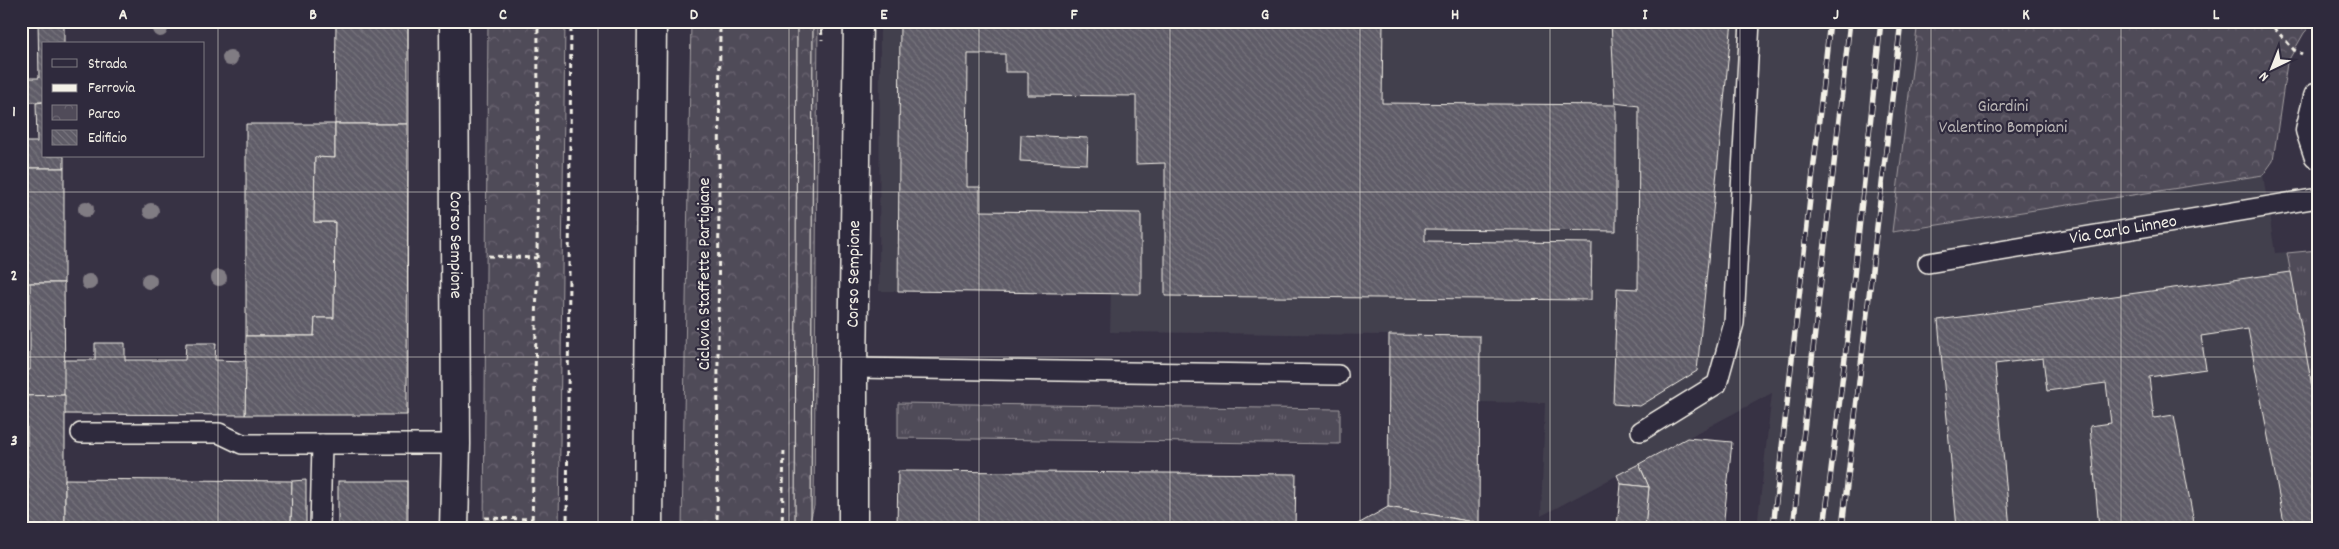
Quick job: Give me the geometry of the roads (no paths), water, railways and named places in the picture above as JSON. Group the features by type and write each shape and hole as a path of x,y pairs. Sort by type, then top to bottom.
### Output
{"street":[{"name":"Corso Sempione","path":"454,21 456,444 466,523"},
{"path":"648,528 652,21"},
{"name":"Corso Sempione","path":"853,528 853,368 858,21"},
{"path":"2318,97 2310,130 2318,154"}],"lane":[{"path":"1641,431 1717,384 1734,323 1750,21"},
{"name":"Via Carlo Linneo","path":"1928,263 2318,198"},
{"path":"853,368 1338,375"},
{"path":"81,433 219,433 242,444 456,444"},
{"path":"320,528 322,444"}],"tram line":[{"path":"795,528 797,21"},
{"path":"811,528 813,21"}],"railway":[{"path":"1773,528 1830,21"},
{"path":"1793,528 1850,21"},
{"path":"1824,528 1848,333 1881,21"},
{"path":"1842,528 1901,21"}],"park label":[{"name":"Giardini Valentino Bompiani","path":"2003,117"}]}
